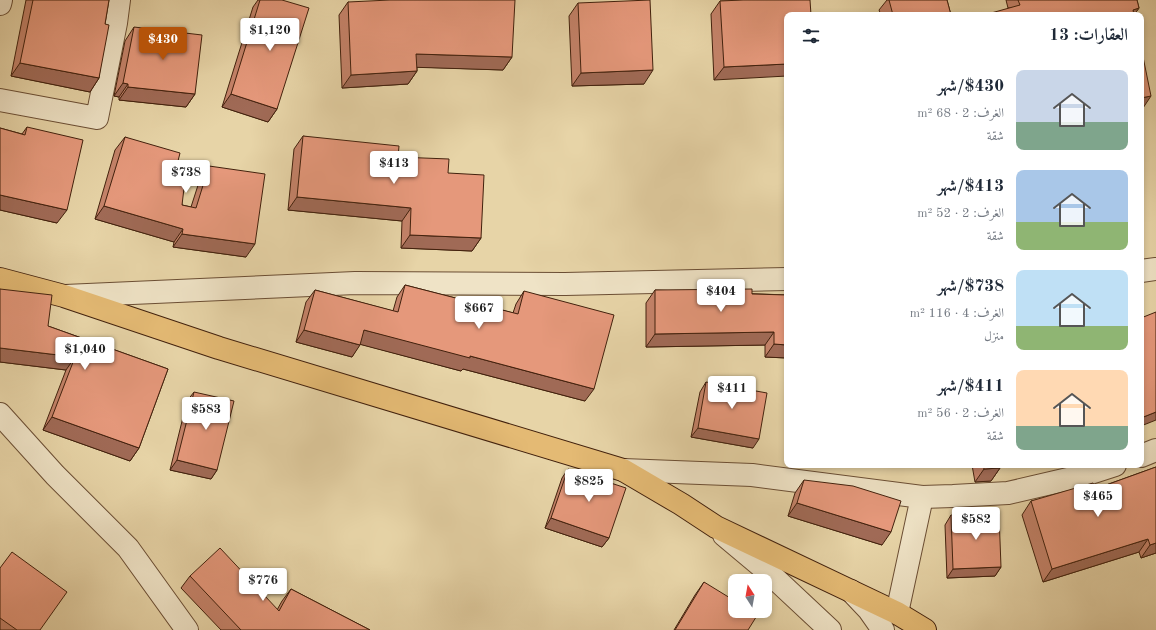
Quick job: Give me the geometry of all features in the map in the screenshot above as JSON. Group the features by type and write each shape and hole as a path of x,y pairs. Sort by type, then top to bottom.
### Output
{"main road":[{"path":"0,279 64,296 220,348 623,470 681,504 716,527 897,613 925,630"}],"street":[{"path":"0,4 1,0"},
{"path":"0,100 96,118 116,23 119,0"},
{"path":"1144,271 1156,269"},
{"path":"64,296 354,283 565,284 784,279"},
{"path":"0,414 55,475 128,548 187,630"},
{"path":"1144,455 1156,450"},
{"path":"623,470 752,475 922,496 953,496 1008,493 1081,476 1106,468"},
{"path":"897,613 922,496"},
{"path":"716,527 767,571 830,630"},
{"path":"849,590 869,610 883,630"}],"building":[{"path":"33,0 109,0 105,24 109,25 99,78 20,63"},
{"path":"260,0 282,0 309,8 277,109 231,94"},
{"path":"390,0 515,0 512,57 416,54 417,71 351,75 348,2"},
{"path":"650,0 653,70 581,73 578,3"},
{"path":"810,0 811,12 784,12 784,64 724,67 720,1"},
{"path":"889,0 947,0 950,12 892,12"},
{"path":"1018,0 1137,0 1139,8 1133,10 1133,12 995,12 1020,5"},
{"path":"134,27 202,35 195,94 128,87 128,84 123,83"},
{"path":"1144,62 1151,96 1144,97"},
{"path":"27,127 83,140 67,210 0,195 0,128 25,135"},
{"path":"303,136 399,146 398,157 449,159 448,173 484,175 481,238 410,235 411,208 297,197"},
{"path":"125,137 180,153 178,161 187,163 182,205 196,208 209,166 265,174 255,244 182,234 183,229 104,206"},
{"path":"405,285 518,314 524,291 614,315 594,389 364,330 360,345 304,330 315,290 398,312"},
{"path":"0,289 52,295 48,326 168,369 139,448 52,417 75,357 0,348"},
{"path":"752,289 752,294 784,295 784,345 774,344 774,332 655,334 655,290"},
{"path":"1156,312 1156,412 1144,417 1144,317"},
{"path":"706,382 767,393 759,439 698,428"},
{"path":"194,392 234,401 217,470 177,460"},
{"path":"1156,467 1156,543 1150,545 1148,539 1052,569 1031,501 1093,483 1095,489"},
{"path":"568,469 626,488 609,538 551,518"},
{"path":"804,480 853,486 901,501 891,532 797,503"},
{"path":"999,514 1001,567 953,569 951,515"},
{"path":"220,548 279,611 291,589 370,630 241,630 190,576"},
{"path":"12,552 67,592 40,630 17,630 0,618 0,568"},
{"path":"704,582 728,597 728,618 756,618 748,630 675,630"}]}
